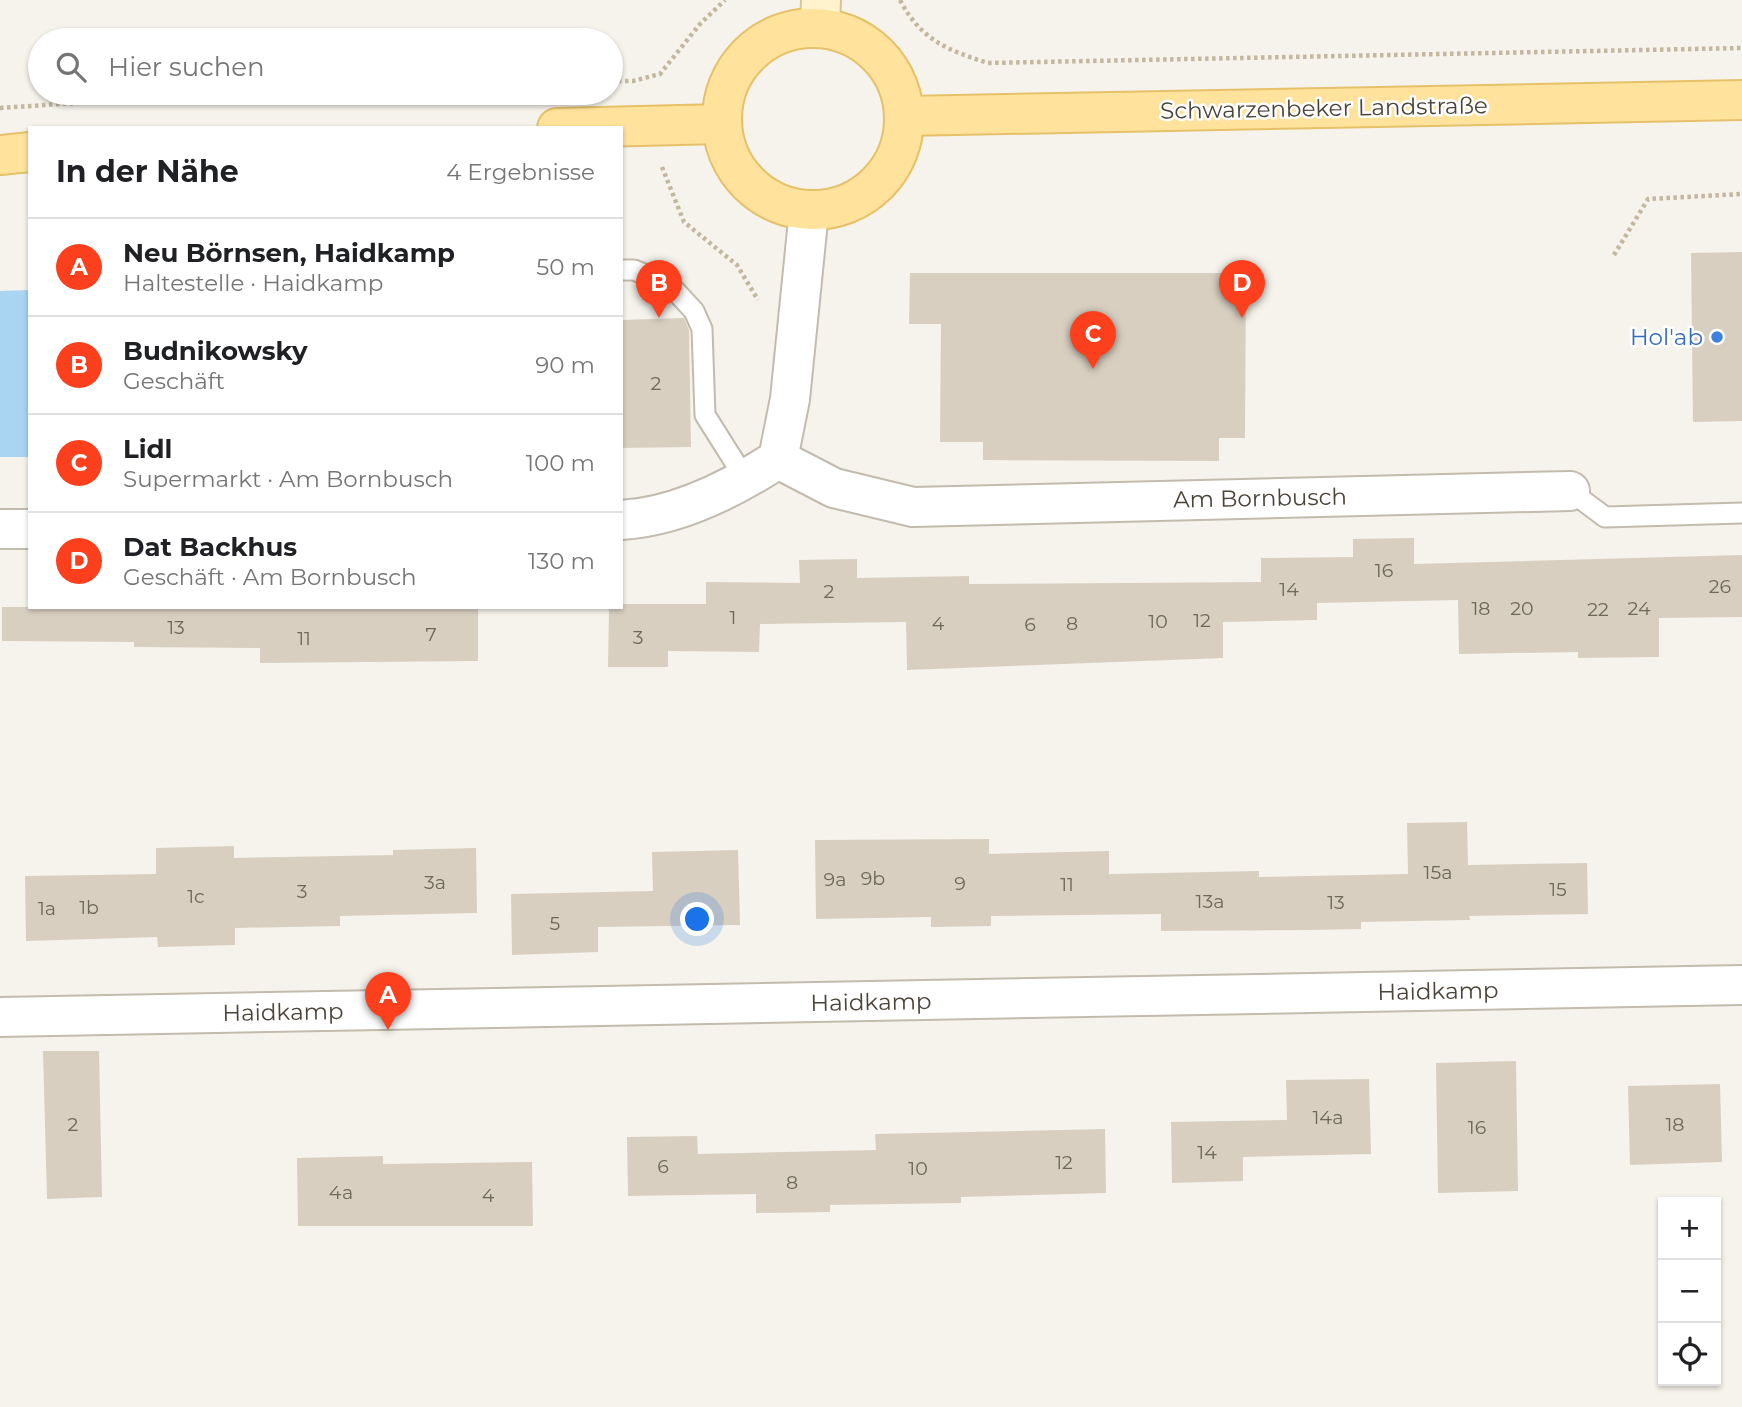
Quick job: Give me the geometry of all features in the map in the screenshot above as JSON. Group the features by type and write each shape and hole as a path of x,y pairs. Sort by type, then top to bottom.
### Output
{"main road":[{"path":"820,14 869,46 888,65 900,89 905,116 901,146 888,173 866,194 838,207 808,211 782,205 758,192 739,174 726,150 721,124 725,93 738,65 761,43 820,14"},
{"name":"Schwarzenbeker Landstraße","path":"905,116 1742,100"},
{"path":"623,126 721,124"},
{"path":"0,156 28,152"}],"street":[{"path":"623,520 639,519 701,500 746,480 778,459 790,399 808,211"},
{"name":"Am Bornbusch","path":"778,459 834,488 913,506 1570,491"},
{"path":"0,529 28,529"},
{"name":"Haidkamp","path":"0,1017 1742,985"}],"lane":[{"path":"623,270 634,270 669,284 694,311 702,329 705,415 746,480"},
{"name":"Am Bornbusch","path":"1570,491 1605,517 1742,513"}],"path":[{"path":"623,81 660,74 700,24 724,0"},
{"path":"900,0 908,14 943,48 988,63 1742,48"},
{"path":"0,108 45,105"},
{"path":"662,167 684,222 737,265 758,299 761,311"},
{"path":"1614,255 1648,199 1742,194"}],"water":[{"path":"28,290 28,457 0,457 0,291"}],"building":[{"name":"Hol'ab","path":"1742,252 1742,421 1693,422 1691,253"},
{"path":"910,273 1246,273 1245,438 1219,438 1219,461 983,460 983,442 940,442 941,324 909,324"},
{"path":"684,318 689,330 691,447 623,448 623,320"},
{"path":"1414,538 1414,564 1742,555 1742,617 1659,618 1659,657 1578,658 1578,652 1459,654 1458,600 1317,603 1317,620 1223,622 1223,658 907,670 906,622 760,624 759,652 668,651 668,667 608,667 609,609 623,609 623,604 706,604 706,582 800,583 799,560 857,559 857,578 969,576 969,584 1261,582 1261,558 1353,557 1353,539"},
{"path":"2,607 478,609 478,661 260,663 260,648 134,647 134,642 2,641"},
{"path":"1467,822 1468,865 1587,863 1588,914 1469,916 1470,920 1361,922 1361,929 1161,931 1161,914 991,916 991,926 931,927 931,917 816,919 815,840 989,839 989,854 1109,851 1109,874 1259,871 1259,877 1408,874 1407,823"},
{"path":"234,846 234,858 393,855 393,850 476,848 477,913 340,916 340,926 235,928 235,945 158,947 157,937 26,941 25,876 156,874 156,848"},
{"path":"738,850 740,925 598,927 598,952 512,955 511,894 653,891 652,852"},
{"path":"43,1051 99,1051 102,1197 47,1199"},
{"path":"1516,1061 1518,1191 1438,1193 1436,1063"},
{"path":"1369,1079 1371,1154 1243,1157 1243,1181 1172,1183 1171,1122 1287,1120 1286,1080"},
{"path":"1720,1084 1722,1162 1630,1165 1628,1086"},
{"path":"1105,1129 1106,1193 961,1197 961,1203 830,1205 830,1212 756,1213 756,1194 628,1196 627,1137 697,1136 698,1154 876,1150 875,1134"},
{"path":"383,1156 383,1164 532,1162 533,1226 298,1226 297,1158"}],"place":[{"name":"Budnikowsky","path":"659,318"},
{"name":"Dat Backhus","path":"1242,318"},
{"name":"Hol'ab","path":"1717,337"},
{"name":"Lidl","path":"1093,369"},
{"name":"Neu Börnsen, Haidkamp","path":"388,1030"}]}
